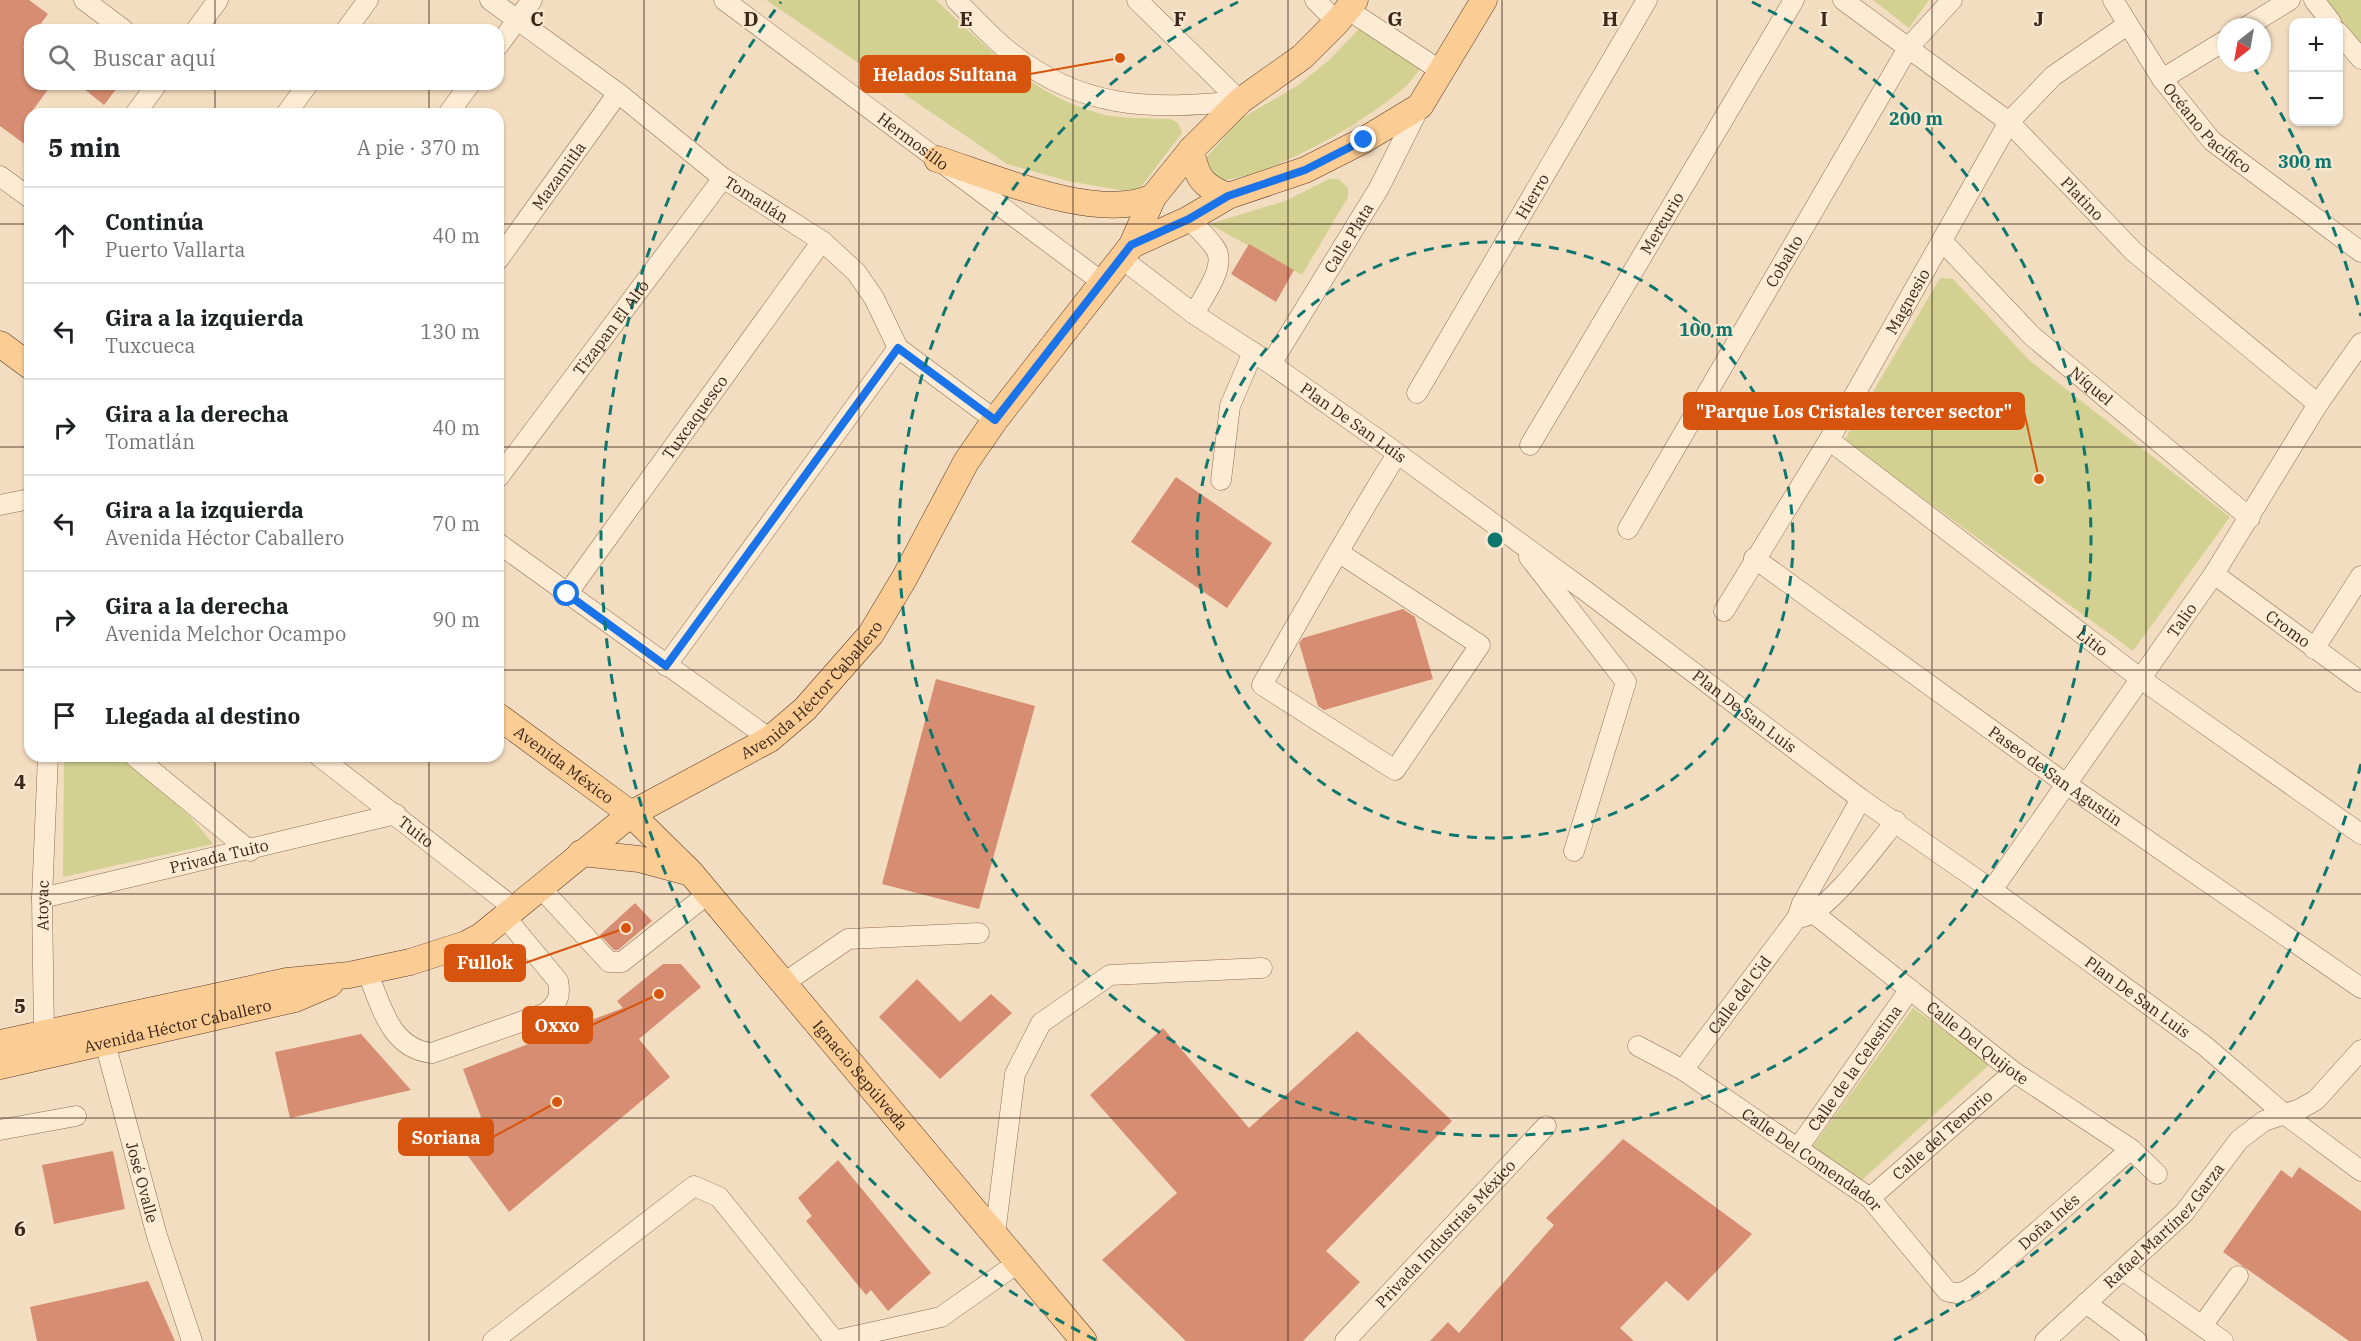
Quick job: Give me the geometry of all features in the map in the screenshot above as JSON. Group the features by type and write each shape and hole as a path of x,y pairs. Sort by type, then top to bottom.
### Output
{"main road":[{"path":"1126,252 1228,196 1305,170 1364,140 1420,106 1484,0"},
{"path":"1126,252 1153,197 1191,150 1240,101 1302,57 1346,10"},
{"path":"1191,150 1198,177 1209,189 1228,196"},
{"path":"937,159 1081,203 1128,205 1153,197"},
{"name":"Avenida Héctor Caballero","path":"0,1066 47,1044 104,1031 287,981 358,973 438,954 466,944 509,913 539,886 631,814 770,739 805,709 871,634 905,577 966,462 995,420 1126,252"},
{"path":"0,344 24,362"},
{"name":"Avenida México","path":"504,720 631,814"},
{"name":"Ignacio Sepúlveda","path":"631,814 709,893 1084,1341"},
{"path":"581,853 639,859 691,873"},
{"name":"Avenida Héctor Caballero","path":"0,1043 47,1044"}],"street":[{"path":"84,0 116,24"},
{"path":"200,24 218,0"},
{"path":"350,24 368,0"},
{"name":"Tomatlán","path":"490,0 618,93 723,178 822,241 856,272 874,298 898,348 995,420"},
{"path":"504,38 532,0"},
{"name":"Hermosillo","path":"724,0 1102,282"},
{"path":"956,0 1006,48 1051,80 1071,90 1127,105 1178,106 1240,101"},
{"path":"1137,0 1240,101"},
{"path":"1315,0 1346,10 1440,72"},
{"name":"Hierro","path":"1417,393 1647,0"},
{"name":"Mercurio","path":"1530,445 1794,0"},
{"name":"Platino","path":"1844,0 2009,122 2134,252 2318,404"},
{"name":"Cobalto","path":"1628,529 1908,48 1953,0"},
{"name":"Océano Pacífico","path":"2113,0 2162,79 2212,141 2280,194 2361,252"},
{"path":"2261,18 2290,0"},
{"path":"2314,0 2328,18"},
{"name":"Magnesio","path":"1724,610 1828,440 1943,242 2009,122 2054,76 2127,25"},
{"path":"2343,38 2361,59"},
{"path":"2162,79 2217,45"},
{"path":"139,108 153,90"},
{"path":"290,108 304,90"},
{"path":"452,108 466,90"},
{"name":"Mazamitla","path":"504,252 618,93"},
{"name":"Calle Plata","path":"1271,364 1379,188 1420,106"},
{"path":"0,176 24,194"},
{"name":"Tizapan El Alto","path":"504,470 723,178"},
{"path":"1189,219 1217,250 1218,260 1214,278 1194,314"},
{"name":"Tuxcaquesco","path":"567,594 822,241"},
{"name":"Níquel","path":"1943,242 2032,336 2250,518"},
{"name":"Plan De San Luis","path":"1126,252 1194,314 1271,364 1397,454 1681,662 1861,799 1896,821 2205,1046 2283,1113 2361,1171"},
{"name":"Talio","path":"1992,890 2214,574 2318,404 2361,343"},
{"path":"666,666 898,348"},
{"path":"1221,480 1230,406 1253,352"},
{"name":"Litio","path":"1828,440 2141,679 2361,834"},
{"path":"1338,552 1480,645 1395,770 1262,684 1338,552 1397,454"},
{"path":"0,505 24,500"},
{"path":"1519,543 1567,609 1626,682 1574,852"},
{"path":"504,547 770,739"},
{"name":"Paseo de San Agustin","path":"1754,558 2066,784 2361,988"},
{"name":"Cromo","path":"2214,574 2361,682"},
{"path":"2314,649 2361,576"},
{"name":"Atoyac","path":"47,1044 42,898 48,762"},
{"path":"141,762 250,851"},
{"name":"Tuito","path":"327,762 396,814 509,913 558,981 560,993 556,1005 546,1013 432,1053 419,1052 393,1032 358,973"},
{"name":"Calle del Cid","path":"1804,912 1861,799"},
{"name":"Privada Tuito","path":"42,898 250,851 396,814"},
{"name":"Calle del Cid","path":"1683,1070 1804,912 1896,821"},
{"path":"539,886 609,962 618,964 647,935 709,893"},
{"name":"Calle Del Quijote","path":"1804,912 1910,989 2014,1072 2131,1149 2157,1174"},
{"path":"784,982 848,939 979,933"},
{"path":"995,1234 1015,1074 1041,1023 1110,975 1262,968"},
{"name":"Calle de la Celestina","path":"1798,1148 1910,989"},
{"name":"José Ovalle","path":"104,1031 157,1236 192,1341"},
{"name":"Calle Del Comendador","path":"1638,1046 1683,1070 1870,1198 1947,1291 1955,1294 1965,1292"},
{"name":"Rafael Martínez Garza","path":"2045,1341 2184,1214 2239,1140 2264,1121 2316,1100 2361,1050"},
{"name":"Calle del Tenorio","path":"1870,1198 2014,1072"},
{"path":"0,1130 76,1116"},
{"name":"Privada Industrias México","path":"1345,1341 1546,1126"},
{"name":"Doña Inés","path":"1965,1292 2131,1149"},
{"path":"493,1341 694,1186 719,1197 834,1341 941,1317 1019,1262"},
{"path":"2123,1270 2219,1340"},
{"path":"2202,1326 2238,1276"},
{"path":"2086,1303 2137,1341"}],"shaded area":[{"path":"766,0 936,0 993,53 1034,84 1057,97 1105,115 1170,119 1178,123 1182,133 1141,187 1130,192 1068,181 1007,164"},
{"path":"1873,0 1929,0 1909,28"},
{"path":"2326,0 2361,0 2361,53 2343,26 2343,18 2338,18"},
{"path":"1359,29 1423,66 1402,90 1381,106 1310,149 1257,172 1233,179 1212,181 1204,160 1240,119 1297,86 1329,60"},
{"path":"1329,179 1339,179 1348,188 1348,197 1302,275 1209,224 1285,201"},
{"path":"1940,278 1953,279 2030,361 2230,517 2133,651 1844,441"},
{"path":"64,762 126,762 166,792 213,844 63,877"},
{"path":"1913,1008 1990,1064 1862,1180 1813,1146"}],"building":[{"path":"0,0 29,0 48,14 40,24 24,24 24,90 48,90 34,108 24,108 24,144 0,126"},
{"path":"85,90 115,90 104,105"},
{"path":"1249,244 1294,270 1276,302 1231,274"},
{"path":"1176,477 1272,543 1227,608 1131,542"},
{"path":"1403,609 1415,617 1433,679 1324,710 1318,706 1299,643 1303,638"},
{"path":"936,679 1035,706 979,909 882,884"},
{"path":"635,903 652,921 618,950 614,950 600,935"},
{"path":"663,964 681,964 701,987 639,1039 670,1077 509,1212 454,1137 485,1128 463,1069 623,1008 617,1001"},
{"path":"917,979 960,1022 991,994 1012,1013 940,1079 879,1017"},
{"path":"1163,1028 1249,1128 1357,1031 1452,1121 1326,1251 1360,1282 1303,1341 1186,1341 1102,1260 1177,1193 1090,1095"},
{"path":"361,1034 411,1090 290,1118 275,1052"},
{"path":"1623,1139 1752,1234 1688,1301 1666,1281 1620,1328 1634,1341 1430,1341 1448,1322 1459,1333 1554,1225 1546,1218"},
{"path":"113,1151 125,1209 54,1224 42,1165"},
{"path":"838,1160 931,1273 888,1311 871,1290 866,1295 806,1221 812,1216 798,1198"},
{"path":"2299,1167 2361,1211 2361,1341 2349,1341 2223,1252 2281,1170 2292,1178"},
{"path":"148,1281 175,1341 37,1341 30,1307"}],"place":[{"name":"Helados Sultana","path":"1120,58"},
{"name":"\"Parque Los Cristales tercer sector\"","path":"2039,479"},
{"name":"Fullok","path":"626,928"},
{"name":"Oxxo","path":"659,994"},
{"name":"Soriana","path":"557,1102"}],"route":[{"path":"567,594 666,666 898,348 995,420 1131,245 1189,219 1228,196 1305,170 1364,140"}]}
